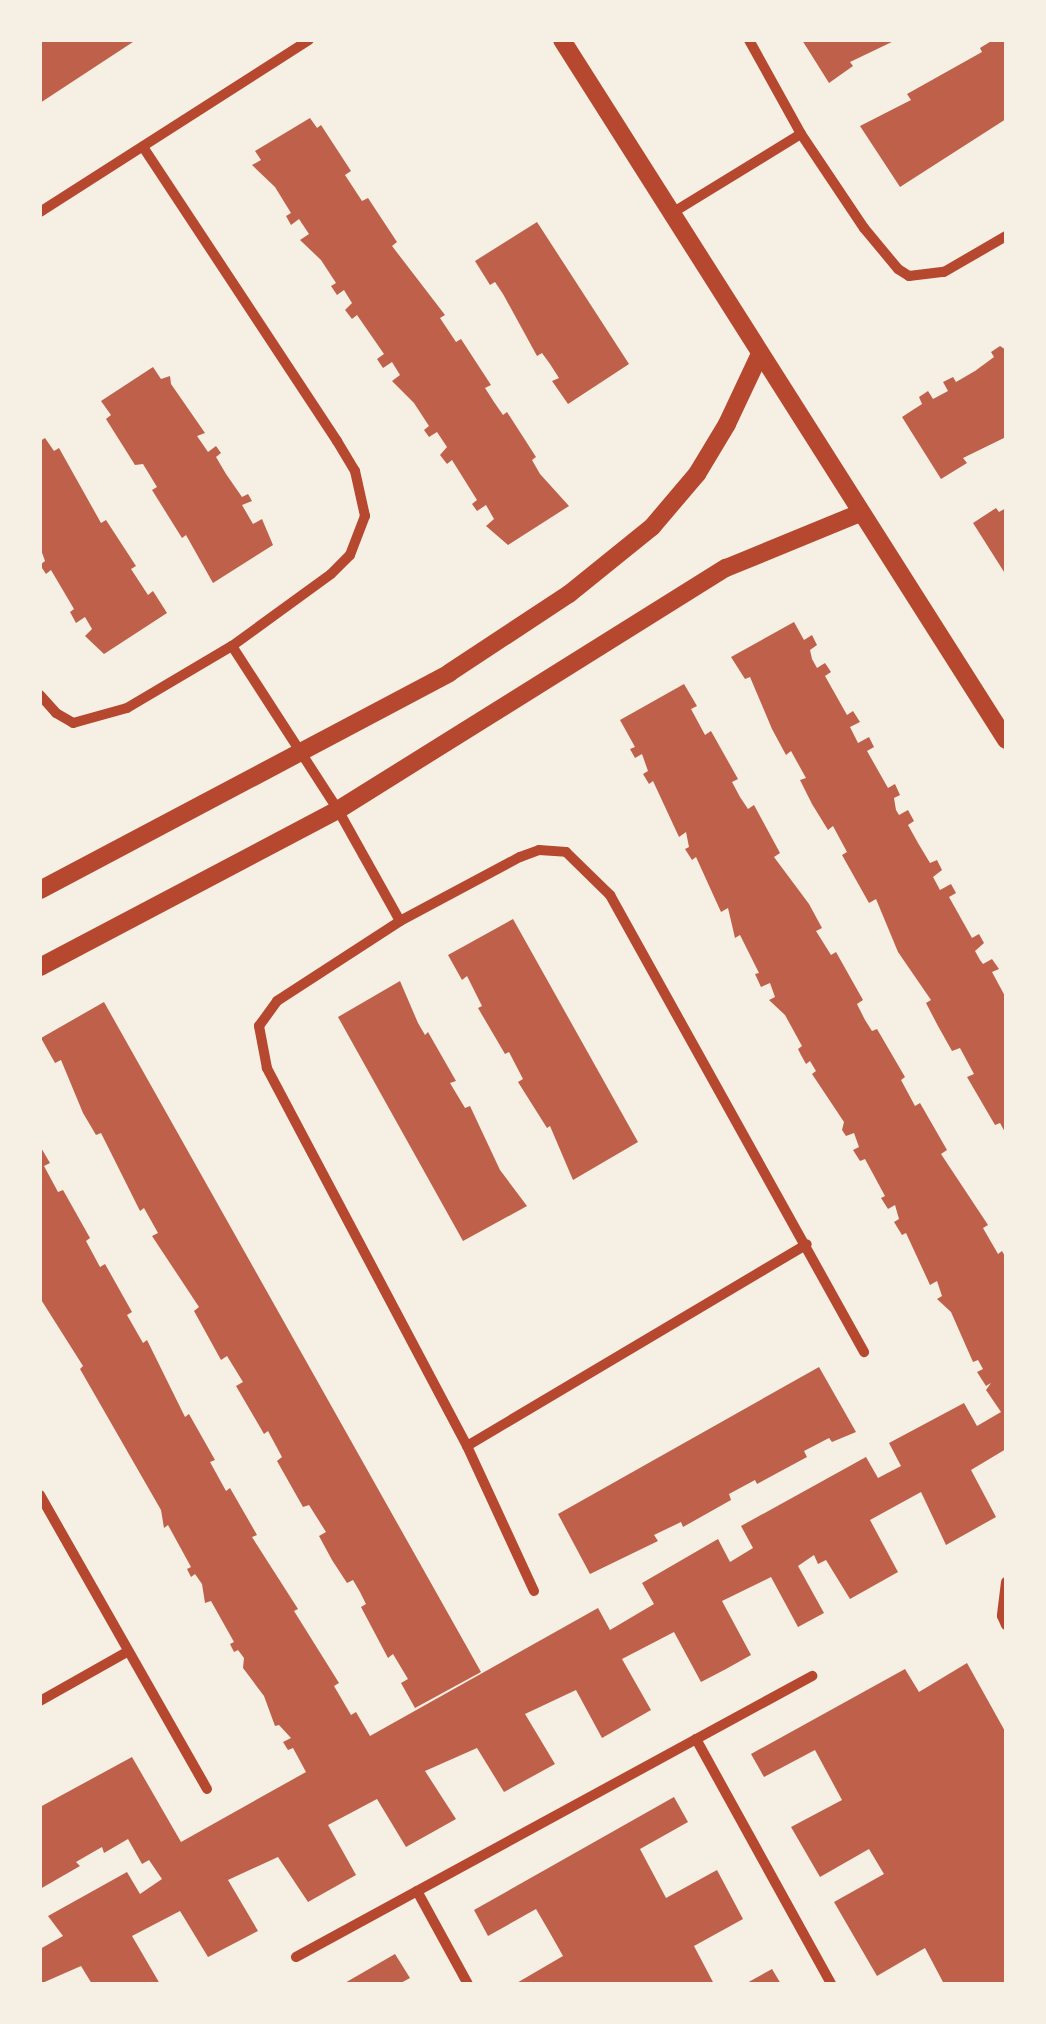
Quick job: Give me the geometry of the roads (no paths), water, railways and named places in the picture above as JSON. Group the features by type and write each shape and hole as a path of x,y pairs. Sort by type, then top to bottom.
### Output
{"street":[{"path":"40,212 309,40"},
{"path":"562,40 1006,740"},
{"path":"749,40 801,134 864,228 909,276 944,272 1006,236"},
{"path":"672,212 801,134"},
{"path":"40,696 56,714 73,724 127,708 232,646 331,574 350,555 365,516 354,471 337,441 143,147"},
{"path":"40,890 449,672 568,594 652,527 697,474 727,424 760,354"},
{"path":"40,967 338,810 679,595 756,555 860,513"},
{"path":"232,646 338,810 400,921"},
{"path":"534,1591 467,1446 267,1068 259,1026 265,1013 400,921 530,854 553,849 578,860 610,895 864,1352"},
{"path":"467,1446 807,1244"},
{"path":"40,1495 207,1789"},
{"path":"1006,1582 1002,1616 1006,1624"},
{"path":"40,1701 127,1652"},
{"path":"296,1957 812,1676"},
{"path":"696,1739 832,1984"},
{"path":"418,1891 468,1984"}]}
